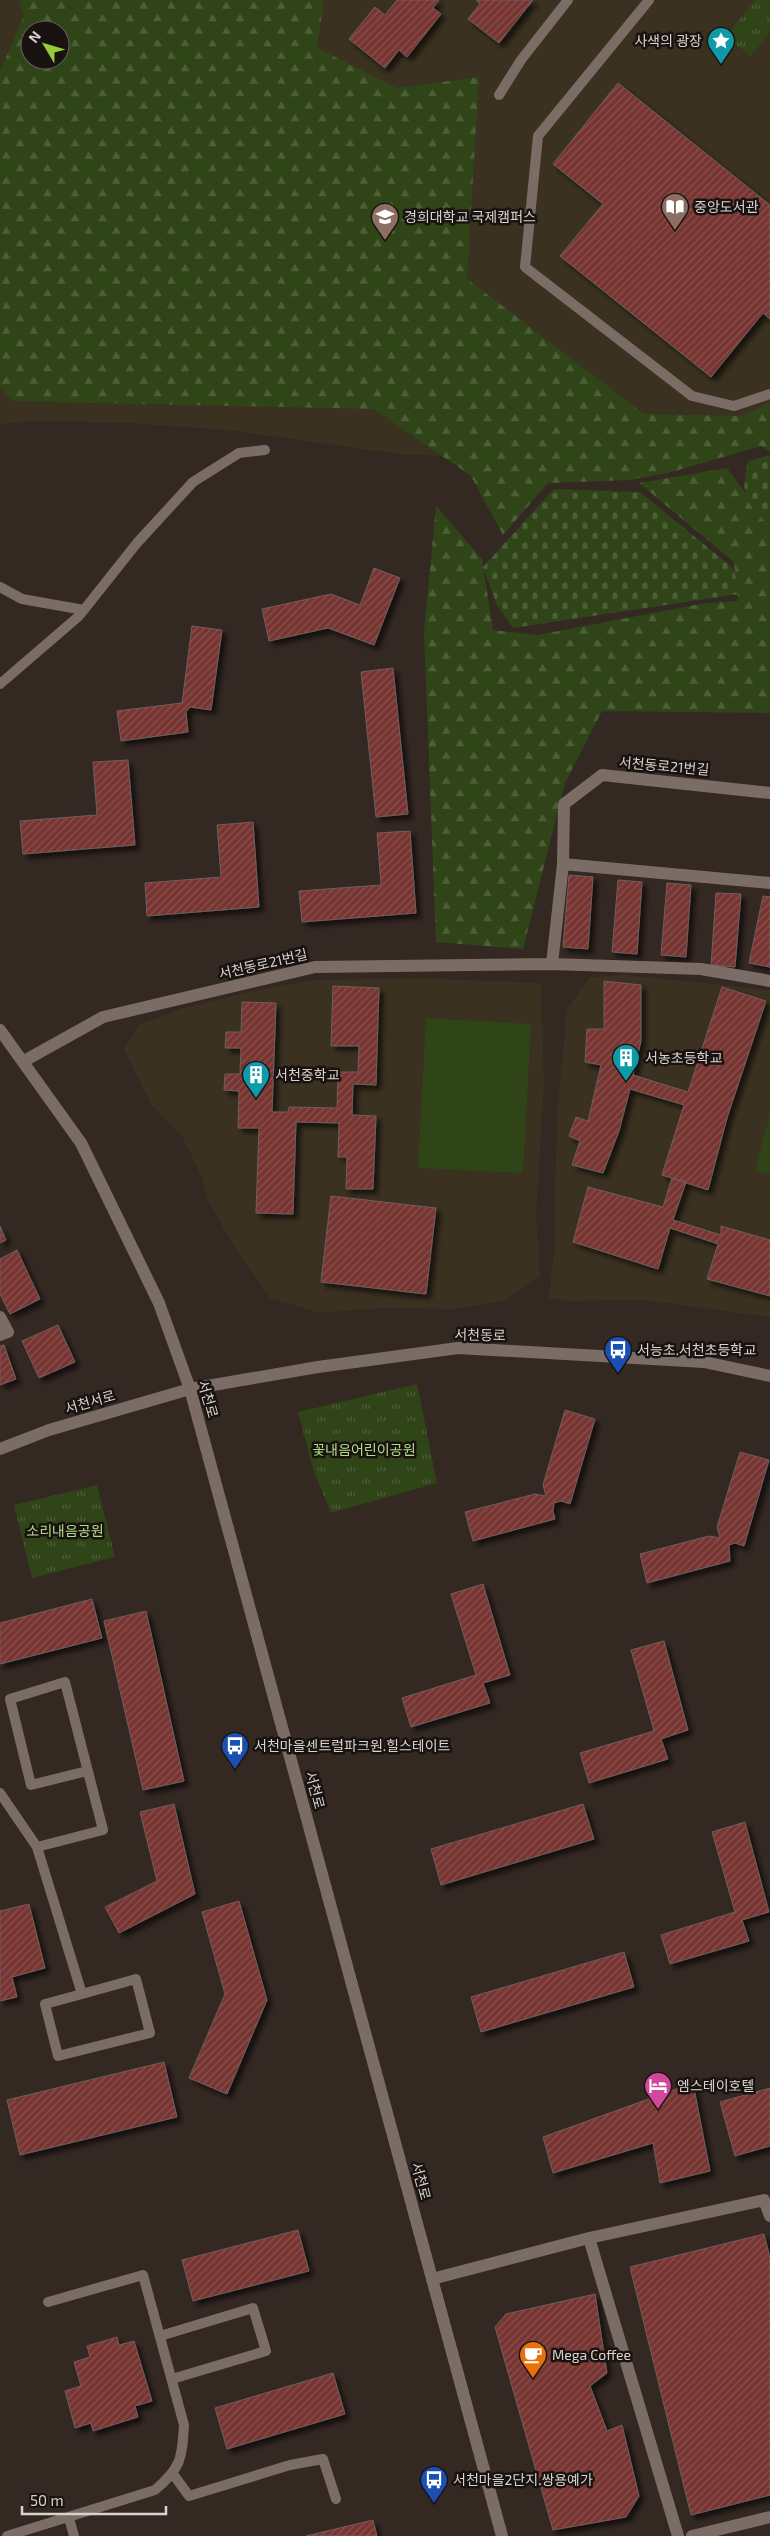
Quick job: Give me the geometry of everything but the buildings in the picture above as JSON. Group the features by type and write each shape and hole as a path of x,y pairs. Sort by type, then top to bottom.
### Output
{"street":[{"name":"서천동로21번길","path":"552,964 563,864 564,804 602,775 770,793"},
{"path":"563,864 770,883"},
{"name":"서천동로21번길","path":"24,1061 102,1017 315,967 552,964 701,969 770,981"},
{"name":"서천로","path":"0,1030 81,1143 159,1303 190,1389 502,2536"},
{"path":"0,1317 8,1332 0,1336"},
{"name":"서천동로","path":"190,1389 318,1367 458,1348 704,1362 770,1376"},
{"name":"서천서로","path":"0,1449 49,1430 190,1389"},
{"path":"432,2279 589,2238 764,2200 770,2216"},
{"path":"589,2238 678,2536"},
{"path":"692,2536 770,2517"}],"lane":[{"path":"498,95 521,60 568,0"},
{"path":"649,0 538,136 525,267 692,396 734,406 770,394"},
{"path":"0,684 84,610 137,543 193,482 240,453 265,450"},
{"path":"0,587 22,599 84,610"},
{"path":"37,1848 103,1830 88,1771 65,1682 10,1698 31,1785 88,1771"},
{"path":"0,1793 37,1848 82,1994"},
{"path":"136,1979 150,2033 58,2056 44,2004 82,1994 136,1979"},
{"path":"7,2536 154,2490 173,2474 183,2450 184,2425 143,2276 48,2302"},
{"path":"160,2336 253,2308 266,2351 172,2379"},
{"path":"173,2474 189,2496 290,2466 323,2459 336,2498"},
{"path":"69,2518 74,2536"}],"shaded area":[{"name":"경희대학교 국제캠퍼스","path":"0,0 770,0 770,437 481,458 399,454 227,430 128,423 34,421 0,424"},
{"path":"625,975 770,990 770,1317 644,1300 566,1301 549,1298 555,1241 558,1105 567,1009 590,977"},
{"path":"413,978 541,983 544,1085 536,1215 540,1276 504,1301 453,1309 382,1308 320,1313 270,1298 235,1248 207,1199 201,1175 182,1136 151,1104 124,1049 139,1025 184,1008 258,990 318,980"}],"green space":[{"name":"경희대학교 국제캠퍼스","path":"19,0 324,0 317,48 397,88 479,77 467,279 644,414 742,416 770,402 770,452 761,446 668,473 630,480 548,483 503,535 471,476 374,409 13,401 0,387 0,72 20,25 20,70 70,70 70,20 22,20 24,16"},
{"path":"755,0 770,0 770,31 751,56 726,37"},
{"path":"770,455 770,527 750,504 745,491 745,484 748,461"},
{"path":"727,468 770,526 770,713 602,711 565,783 523,949 436,942 424,631 436,506 482,559 493,630 537,635 706,603 738,601 734,562 639,483"},
{"path":"554,489 640,492 734,569 739,594 513,628 497,605 483,567"},
{"path":"426,1018 531,1024 523,1173 418,1168"},
{"path":"770,1114 770,1174 755,1171"},
{"name":"꽃내음어린이공원","path":"417,1384 437,1483 331,1513 314,1472 298,1412"},
{"name":"소리내음공원","path":"97,1485 115,1557 32,1578 14,1505"}],"place":[{"name":"사색의 광장","path":"721,65"},
{"name":"중앙도서관","path":"675,231"},
{"name":"경희대학교 국제캠퍼스","path":"385,241"},
{"name":"서농초등학교","path":"626,1082"},
{"name":"서천중학교","path":"256,1099"},
{"name":"서능초.서천초등학교","path":"618,1374"},
{"name":"서천마을센트럴파크원.힐스테이트","path":"235,1770"},
{"name":"엠스테이호텔","path":"658,2110"},
{"name":"Mega Coffee","path":"533,2379"},
{"name":"서천마을2단지.쌍용예가","path":"434,2504"}]}
